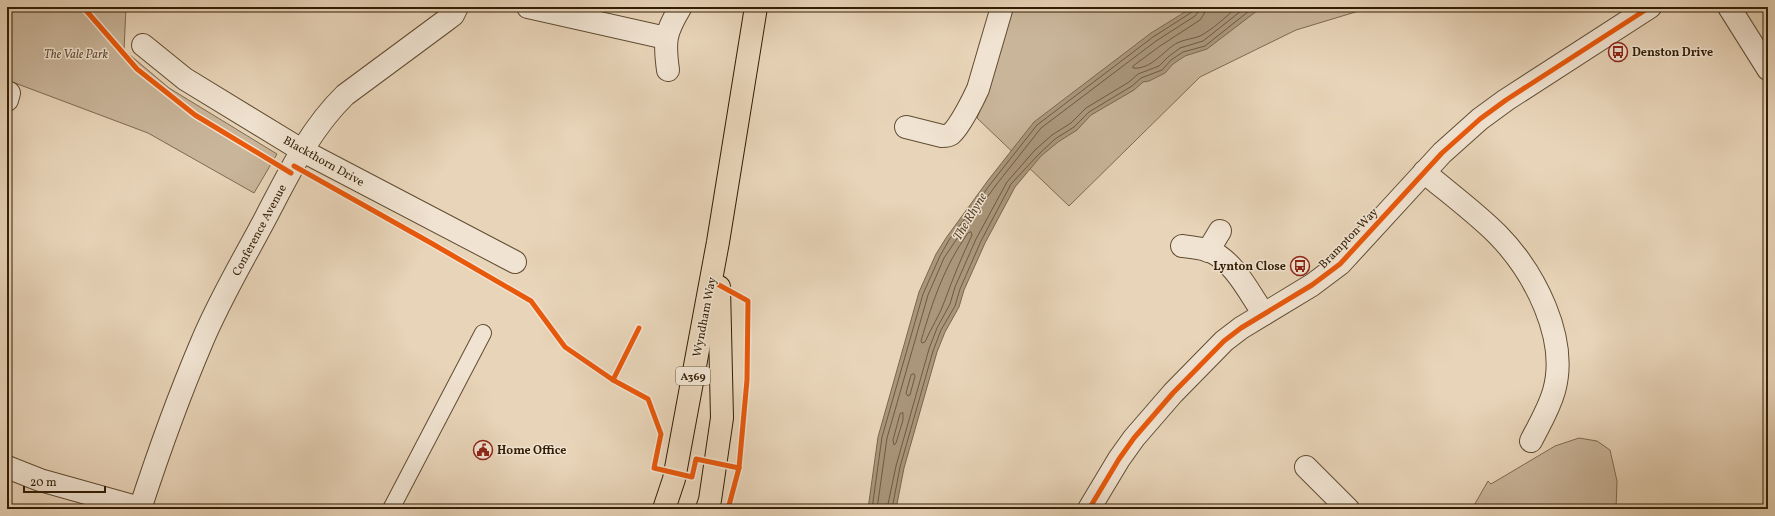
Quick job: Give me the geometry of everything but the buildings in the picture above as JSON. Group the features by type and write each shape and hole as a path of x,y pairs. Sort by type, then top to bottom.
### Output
{"main road":[{"name":"Wyndham Way","path":"664,509 674,479 718,242 756,7"},
{"name":"Wyndham Way","path":"706,509 710,500 722,418 718,242"}],"street":[{"name":"Conference Avenue","path":"140,509 201,343 244,258 318,125 345,95 453,15 457,7"},
{"path":"528,7 666,38"},
{"path":"906,127 942,136 947,136 952,132 973,101 978,89 1002,7"},
{"path":"1729,7 1768,69"},
{"path":"668,70 665,52 666,38 671,23 680,8"},
{"name":"Brampton Way","path":"1089,509 1119,459 1134,438 1173,393 1224,341 1241,328 1312,285 1340,264 1442,153 1480,119 1642,9"},
{"name":"Blackthorn Drive","path":"144,45 185,79 303,151 515,262"},
{"path":"1424,172 1480,218 1514,254 1535,286 1551,323 1556,346 1557,365 1554,391 1531,441"},
{"path":"1208,251 1220,231"},
{"path":"1182,246 1208,251 1229,265 1264,314"},
{"path":"7,467 40,480 140,509"},
{"path":"1306,467 1348,509"}],"lane":[{"path":"391,509 483,333"}],"green space":[{"name":"The Vale Park","path":"7,7 126,7 124,50 169,88 277,154 254,193 148,133 7,80"},
{"path":"1012,7 1372,7 1296,30 1200,77 1069,206 977,118 988,91"},
{"path":"1579,438 1597,441 1610,450 1617,481 1616,509 1472,509 1488,481 1491,484 1555,446"}],"water":[{"name":"The Rhyne","path":"1193,7 1262,7 1207,49 1185,56 1173,64 1165,73 1149,81 1143,82 1134,90 1091,115 1077,130 1058,142 1041,156 1015,187 985,243 964,290 959,307 945,332 937,352 904,468 896,509 868,509 878,437 919,292 936,254 946,238 989,179 1034,122 1151,33"}],"cycle path":[{"path":"83,7 137,69 195,115 291,173"},
{"path":"1089,509 1119,459 1134,438 1173,393 1224,341 1241,328 1312,285 1340,264 1442,153 1480,119 1506,100 1650,7"},
{"path":"294,166 531,301 565,347 613,380 648,399 661,434 654,468 692,477 696,459 739,468"},
{"path":"719,285 748,301 747,380 739,468 728,509"},
{"path":"613,380 639,328"}],"place":[{"name":"Denston Drive","path":"1618,52"},
{"name":"Lynton Close","path":"1300,266"},
{"name":"Home Office","path":"483,450"}]}
